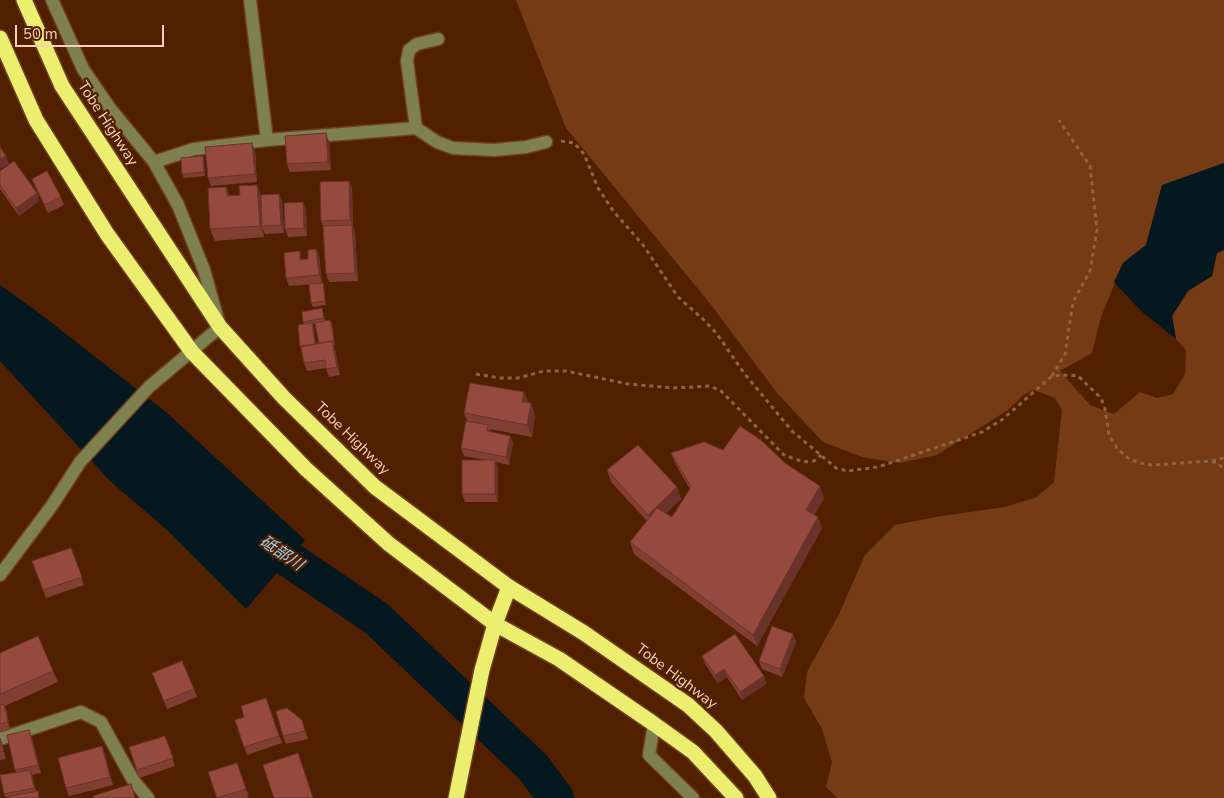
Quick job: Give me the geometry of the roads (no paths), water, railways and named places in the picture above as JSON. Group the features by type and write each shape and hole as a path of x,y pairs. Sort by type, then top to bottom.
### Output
{"highway":[{"name":"Tobe Highway","path":"24,0 62,86 220,327 284,398 375,487 510,587 584,633 688,705 722,738 755,776 769,798"},
{"path":"0,38 36,120 107,234 192,352 306,469 389,544 495,624 560,660 693,752 736,798"},
{"path":"456,798 482,670 495,624 510,587"}],"street":[{"path":"0,575 53,504 80,462 149,387 220,327 201,262 178,205 154,162 108,107 83,69 52,0"},
{"path":"250,0 267,140"},
{"path":"416,128 407,62 409,50 418,44 438,39"},
{"path":"154,162 194,149 267,140 416,128 437,142 453,148 494,150 526,148 546,142"},
{"path":"0,739 81,712 101,722 133,780 148,798"},
{"path":"654,724 649,755 693,798"}],"water":[{"path":"1224,163 1224,250 1217,253 1212,276 1188,291 1172,316 1176,339 1141,311 1114,282 1123,263 1146,245 1162,185"},
{"path":"0,285 166,412 305,540 246,609 167,530 110,481 0,361"}],"waterway":[{"name":"砥部川","path":"247,531 376,618 533,767 556,798"}]}
